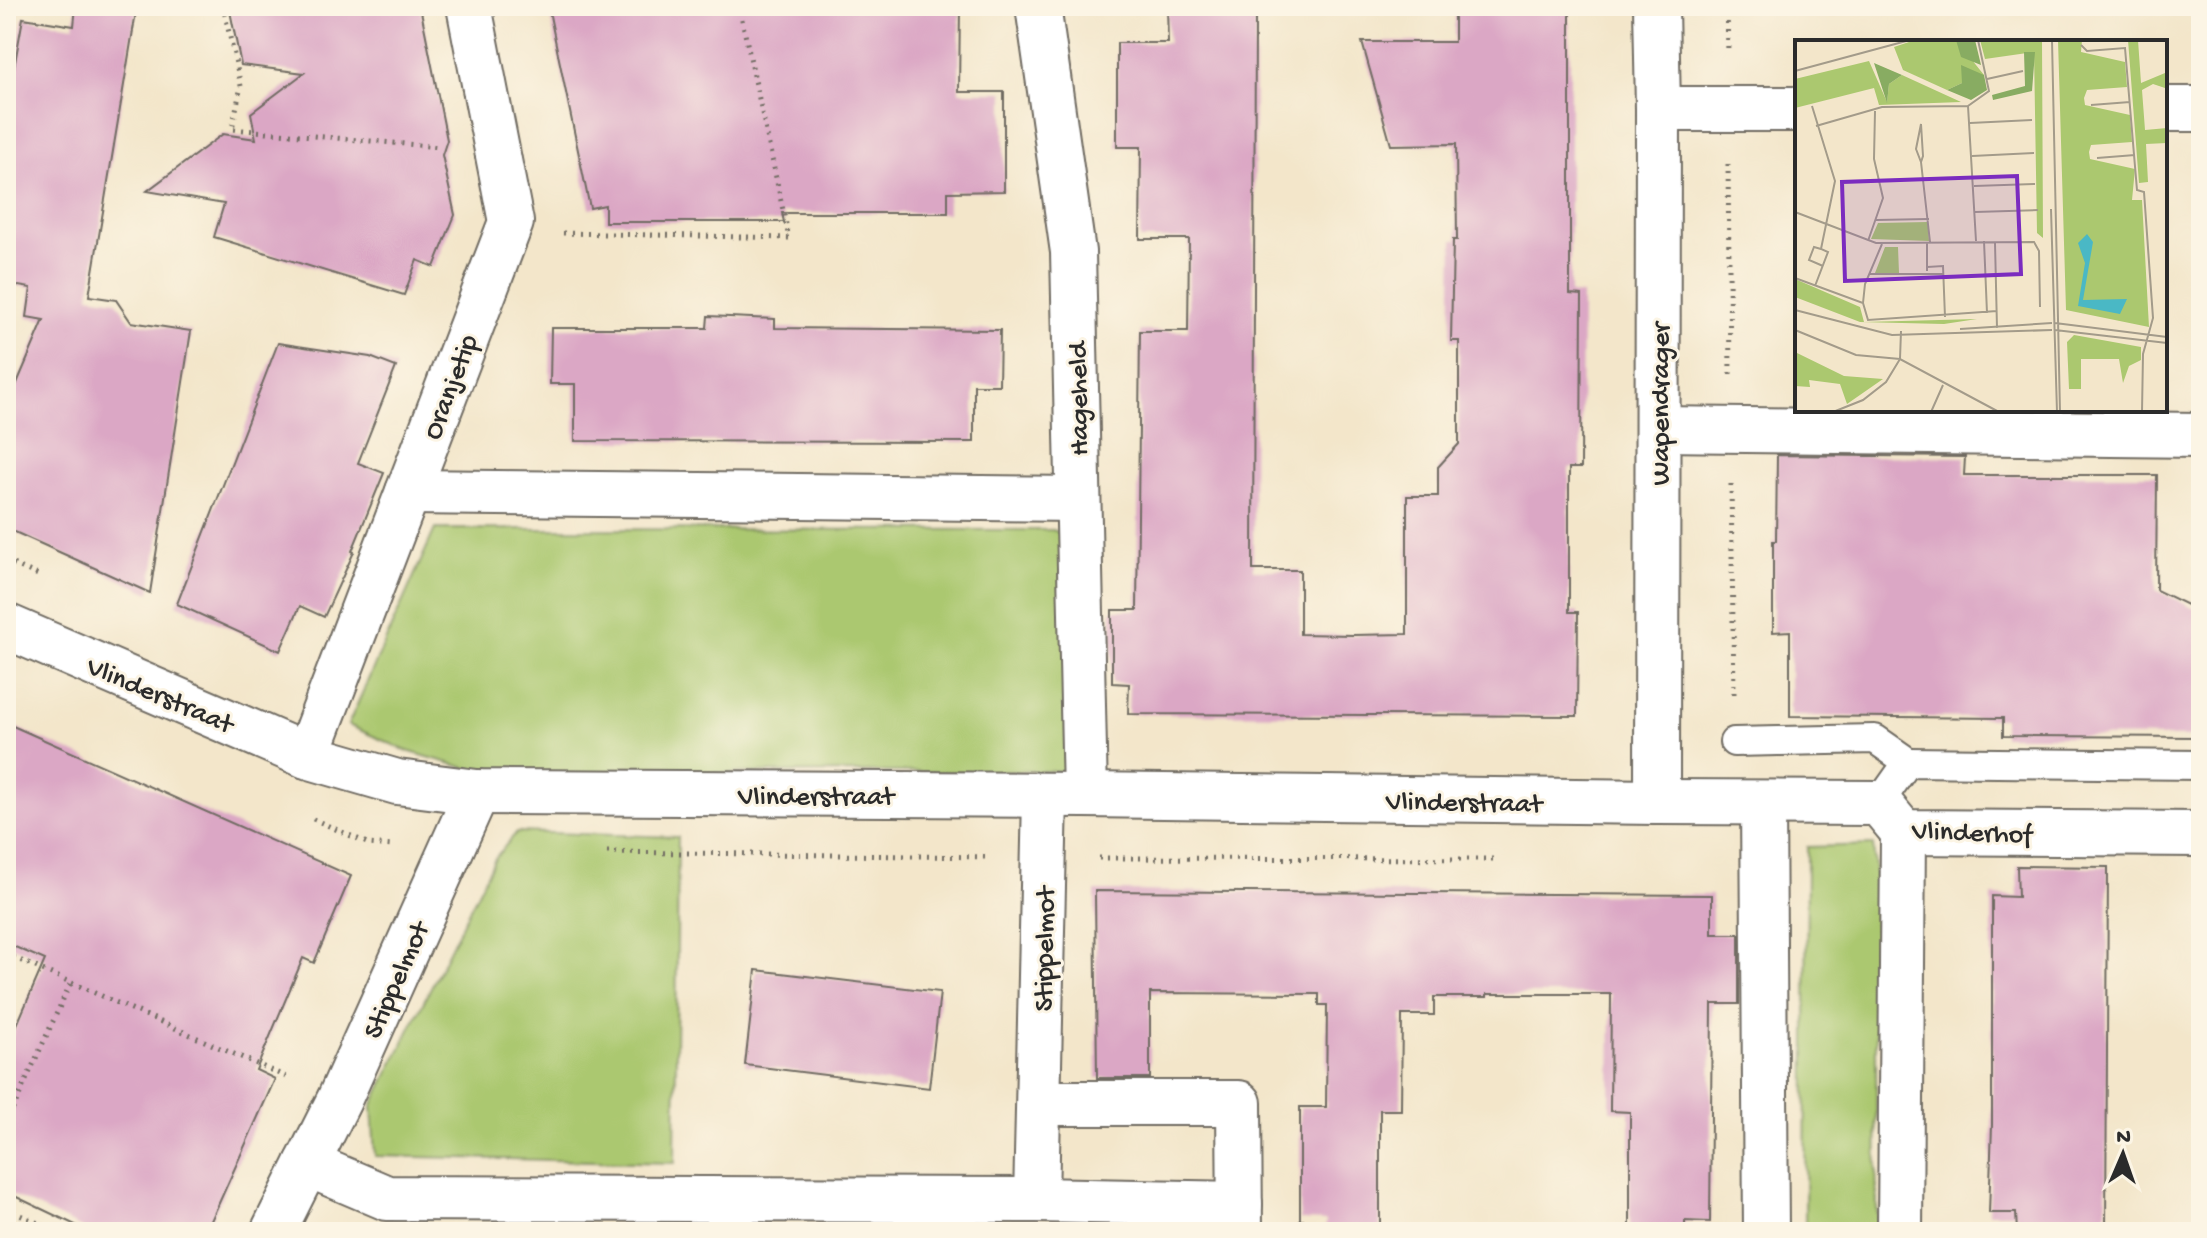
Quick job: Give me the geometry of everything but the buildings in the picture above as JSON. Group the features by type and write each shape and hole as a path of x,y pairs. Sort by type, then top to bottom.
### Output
{"street":[{"name":"Oranjetip","path":"307,756 511,222 469,6"},
{"name":"Hageheld","path":"1038,6 1073,252 1078,499 1065,795"},
{"name":"Wapendrager","path":"1656,6 1657,802"},
{"path":"1658,109 1795,109"},
{"path":"2167,109 2201,109"},
{"path":"1658,429 2201,435"},
{"path":"408,492 1078,499"},
{"name":"Vlinderstraat","path":"6,626 307,756 397,782 477,792 1657,802"},
{"name":"Stippelmot","path":"273,1232 339,1100 477,792"},
{"name":"Stippelmot","path":"1036,1200 1039,1103 1065,795"},
{"name":"Vlinderhof","path":"1657,802 1763,803 1891,817 2201,834"},
{"path":"1763,803 1766,1232"},
{"path":"1891,817 1900,1232"},
{"path":"307,1164 387,1198 1036,1200 1240,1218 1239,1103 1039,1103"}],"lane":[{"path":"1734,742 1875,739 1908,762 2201,765"},
{"path":"1891,817 1908,762"}],"path":[{"path":"223,6 241,86 232,129 497,152"},
{"path":"506,232 789,238 739,6"},
{"path":"6,954 339,1100"},
{"path":"6,1124 71,982"},
{"path":"6,1209 59,1232"}],"green space":[{"path":"435,529 1053,530 1065,535 1069,771 527,774 480,772 407,751 348,725"},
{"path":"517,832 678,837 675,1163 375,1156 372,1106 495,858"},
{"path":"1873,845 1877,1232 1805,1232 1807,847"}]}
